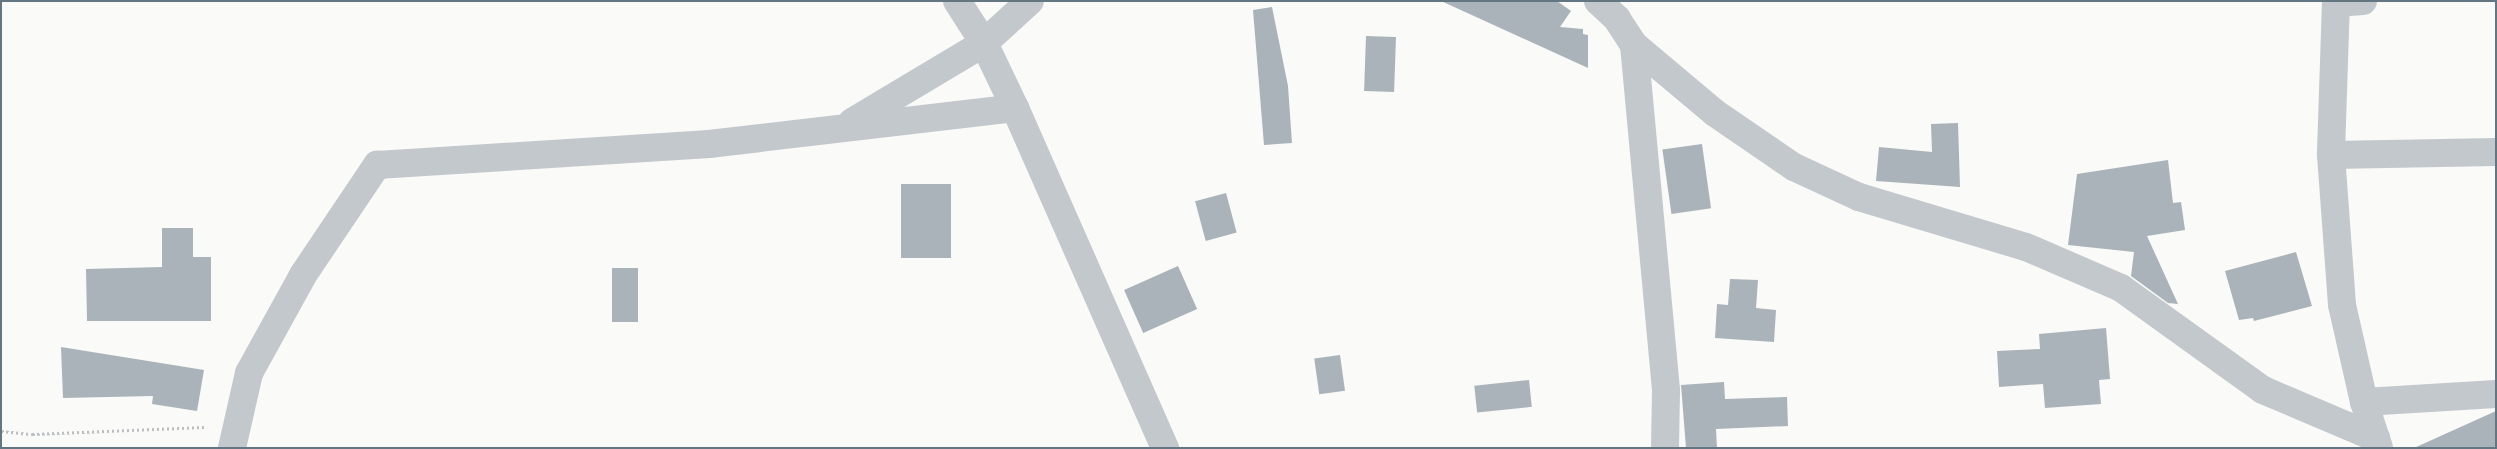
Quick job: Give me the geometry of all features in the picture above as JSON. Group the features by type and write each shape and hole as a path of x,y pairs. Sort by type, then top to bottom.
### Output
{"street":[{"path":"957,1 984,43 1015,108 1165,448"},
{"path":"844,128 984,43 1030,1"},
{"path":"1598,1 1617,19 1634,45 1715,113 1794,167 1859,196 2026,247 2121,288 2263,390 2377,443"},
{"path":"2345,2 2330,154 2342,305 2364,402 2377,443"},
{"path":"1634,45 1666,391 1665,448"},
{"path":"235,437 249,373 303,276 377,165 709,144 1015,108"},
{"path":"2330,154 2496,152"},
{"path":"2364,402 2496,394"}],"path":[{"path":"1,431 32,434 235,437"}],"building":[{"path":"1441,1 1557,1 1571,11 1560,27 1583,29 1583,34 1588,35 1588,68"},
{"path":"1272,7 1288,86 1292,143 1264,145 1253,10"},
{"path":"1366,36 1396,37 1394,92 1364,91"},
{"path":"1958,123 1960,187 1876,181 1879,147 1932,152 1931,124"},
{"path":"1702,144 1711,208 1671,214 1662,150"},
{"path":"2168,160 2173,203 2181,202 2185,230 2147,236 2178,304 2168,303 2131,276 2134,252 2068,245 2077,174"},
{"path":"901,184 951,184 951,258 901,258"},
{"path":"1226,193 1237,233 1206,241 1195,201"},
{"path":"162,228 193,228 193,257 211,257 211,321 87,321 86,269 162,267"},
{"path":"2296,252 2312,306 2254,321 2253,318 2239,320 2225,271"},
{"path":"1178,266 1197,309 1143,333 1124,290"},
{"path":"612,268 638,268 638,322 612,322"},
{"path":"1730,279 1758,280 1756,308 1776,310 1774,342 1715,338 1717,304 1728,305"},
{"path":"2106,328 2110,379 2099,380 2101,404 2045,408 2043,384 1999,387 1997,351 2040,349 2039,334"},
{"path":"61,347 204,370 197,411 152,404 153,396 63,398"},
{"path":"1340,355 1345,391 1319,394 1314,359"},
{"path":"1529,380 1532,407 1477,413 1474,386"},
{"path":"1724,382 1725,399 1787,397 1788,426 1716,429 1717,448 1686,448 1681,385"},
{"path":"2496,411 2496,448 2414,448"}]}
